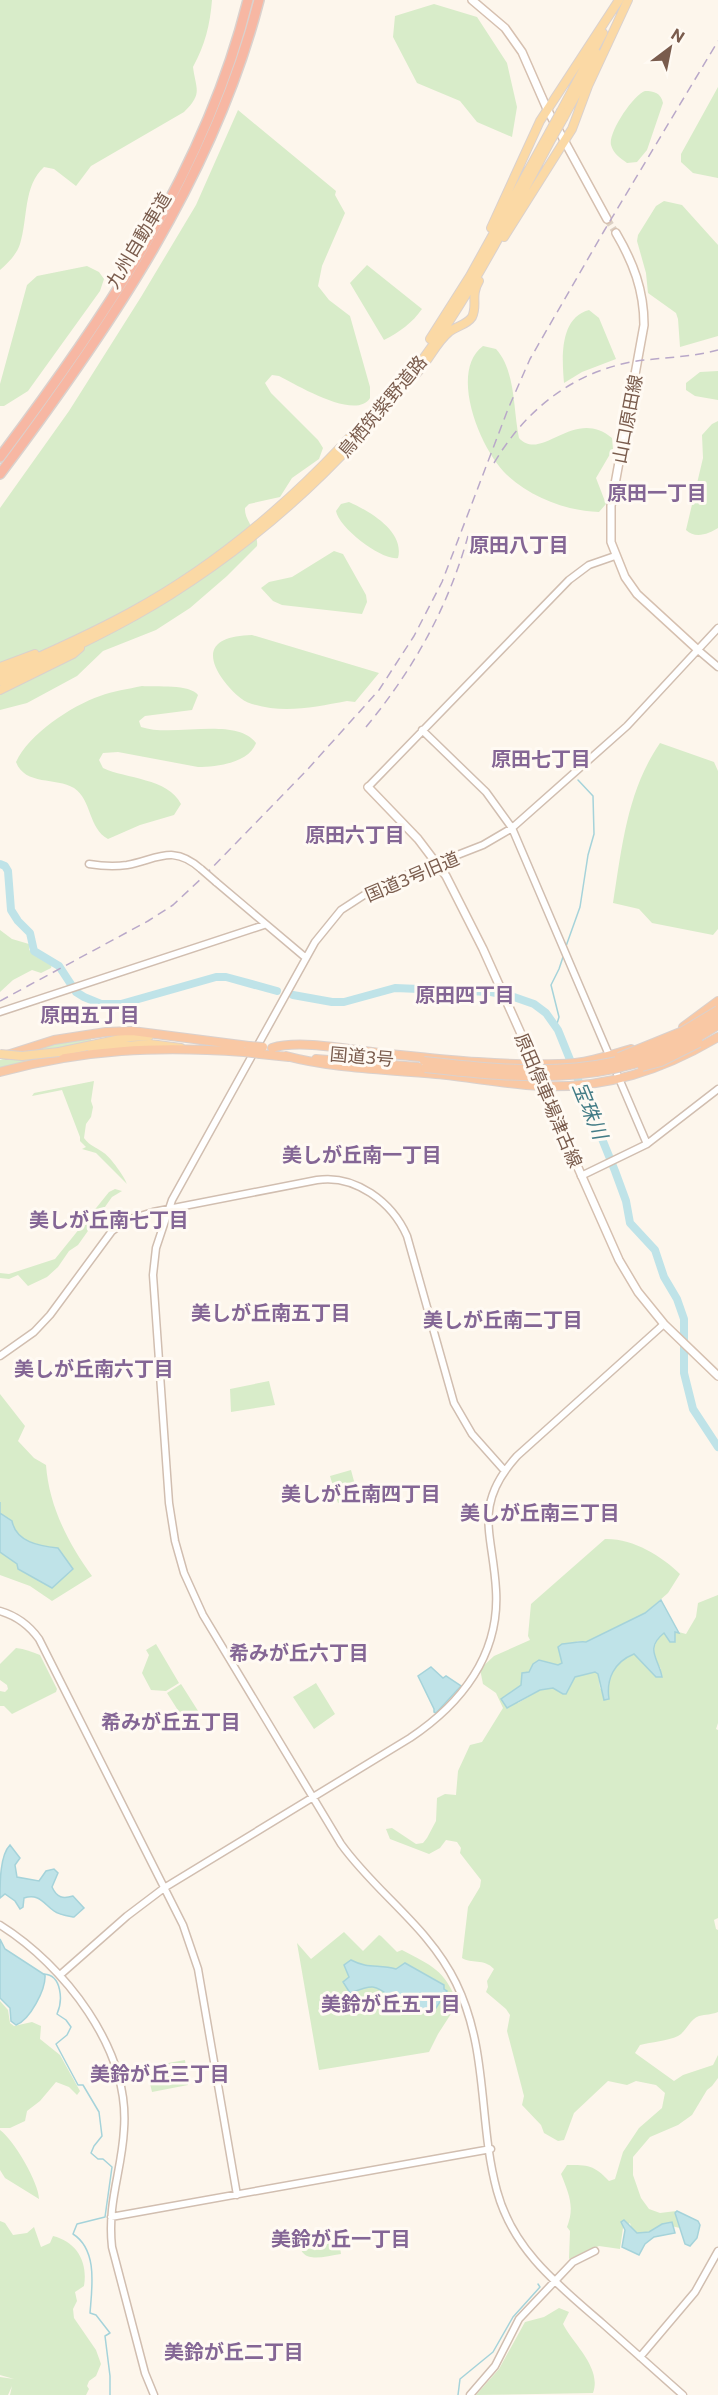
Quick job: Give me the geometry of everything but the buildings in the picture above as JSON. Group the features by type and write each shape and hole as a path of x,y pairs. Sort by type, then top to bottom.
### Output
{"highway":[{"name":"九州自動車道","path":"0,457 98,319 153,230 177,186 221,90 248,0"},
{"name":"九州自動車道","path":"0,474 112,315 186,191 244,57 259,0"},
{"path":"427,1061 566,1064 609,1055 664,1037 685,1026 718,1001"},
{"path":"550,1070 597,1063 629,1053 683,1031 718,1010"},
{"name":"国道3号","path":"0,1072 60,1058 146,1048 265,1049 500,1069 583,1068 634,1058 680,1040 718,1017"},
{"name":"国道3号","path":"265,1049 286,1056 427,1061 531,1078 611,1071 660,1056 718,1025"},
{"name":"国道3号","path":"0,1056 54,1040 81,1035 132,1031 247,1049"},
{"path":"611,1071 624,1072 661,1062 718,1032"},
{"path":"286,1056 338,1067 437,1074 541,1086 588,1084 620,1080 687,1055 718,1037"}],"main road":[{"path":"472,0 505,28 522,52 547,109 607,219"},
{"path":"470,276 480,249 547,109 620,0"},
{"name":"鳥栖筑紫野道路","path":"562,114 620,0"},
{"path":"399,389 418,373 448,333 468,322 472,316 475,308 473,295 476,286 522,207 564,142 628,0"},
{"name":"鳥栖筑紫野道路","path":"0,681 91,640 168,597 258,533 353,445 399,389 450,320 477,275 562,114 628,0"},
{"name":"鳥栖筑紫野道路","path":"0,674 81,638 133,611 190,576 290,498 349,441 422,352 470,276 550,136"},
{"name":"山口原田線","path":"616,233 636,274 644,308 640,354 611,506 611,542 625,577 637,594 698,650"},
{"path":"0,667 81,638"},
{"path":"0,690 73,654 91,640"},
{"name":"原田停車場津古線","path":"368,787 405,824 438,864 483,949 581,1176 619,1260 638,1292 664,1324 718,1376"},
{"path":"0,1056 59,1052 141,1036 179,1038"},
{"path":"70,1050 150,1044 183,1048"}],"street":[{"path":"368,787 569,580 589,566 615,556"},
{"name":"国道3号旧道","path":"683,2395 554,2282 530,2257 514,2233 497,2190 478,2047 469,2014 456,1981 424,1935 349,1855 203,1616 184,1573 175,1540 169,1503 153,1285 156,1248 167,1209 306,958 328,924 350,903 378,886 483,845 512,828 627,726 718,628"},
{"path":"698,650 718,667"},
{"path":"422,730 486,792 512,828 647,1144"},
{"path":"89,864 126,865 167,854 188,859 306,958"},
{"path":"0,1012 264,925"},
{"path":"581,1176 647,1144 718,1089"},
{"path":"0,1356 34,1332 50,1315 112,1231 134,1218 167,1209 329,1179 358,1186 386,1204 400,1221 407,1236 454,1403 472,1434 504,1470"},
{"path":"60,1975 127,1916 164,1888 434,1721 457,1700 480,1665 492,1633 496,1601 495,1570 488,1536 489,1512 490,1500 504,1470 664,1324"},
{"path":"0,1611 26,1624 39,1639 183,1925 198,1969 237,2195"},
{"path":"0,1925 29,1946 60,1975 77,1995 92,2018 118,2074 125,2127 112,2195 112,2247 145,2373 154,2395"},
{"path":"111,2217 490,2149"},
{"path":"470,2395 495,2366 510,2331 519,2319 573,2262 595,2251"},
{"path":"640,2357 690,2298 718,2251"}],"green space":[{"path":"0,0 212,0 206,35 193,67 197,91 190,106 184,112 91,166 76,186 54,169 44,167 37,175 29,193 19,248 0,270"},
{"path":"434,4 477,17 507,63 517,107 512,137 477,122 460,101 417,83 393,37 395,16"},
{"path":"718,87 718,178 693,173 681,162 681,154"},
{"path":"645,91 657,93 663,103 647,150 637,162 627,163 613,150 611,139 628,107"},
{"path":"238,110 336,191 335,195 345,213 322,266 318,286 329,300 350,316 370,387 370,398 363,404 352,406 340,404 279,376 272,375 265,383 271,393 318,440 323,448 319,459 292,478 280,497 249,504 245,508 245,513 256,536 257,546 190,608 156,630 103,651 77,676 27,703 0,710 0,508 69,411 141,297 196,205"},
{"path":"664,201 682,205 718,245 718,336 680,347 676,313 648,293 646,273 637,241 638,235 656,206"},
{"path":"367,265 422,309 405,327 384,340 350,283"},
{"path":"87,266 99,272 104,279 100,291 28,391 4,406 0,406 0,384 27,285 37,276"},
{"path":"589,310 599,318 616,359 582,372 564,383 563,351 567,330 579,314"},
{"path":"483,346 496,349 507,368 513,391 519,438 528,444 538,444 585,428 598,430 612,438 613,449 596,478 606,504 599,512 562,506 538,496 516,483 497,464 479,430 468,392 468,374 473,358"},
{"path":"718,371 718,400 695,396 686,390 686,383 700,372"},
{"path":"718,421 718,528 698,535 686,530 703,458 702,435"},
{"path":"349,502 384,523 391,531 399,548 398,558 391,558 372,549 345,526 336,511 341,504"},
{"path":"334,551 343,554 366,595 367,602 362,614 282,605 273,601 261,588 269,582 292,577"},
{"path":"252,635 379,673 355,702 347,701 288,709 248,703 224,681 213,660 213,652 222,641"},
{"path":"142,686 188,689 198,695 192,710 145,716 139,721 141,727 154,730 219,729 234,731 246,735 256,743 247,755 239,759 222,765 205,767 118,752 103,753 99,760 103,768 157,784 175,795 181,804 174,815 140,825 108,839 97,828 80,793 67,785 26,775 16,762 41,731 64,714 100,696"},
{"path":"660,743 714,762 718,771 718,929 713,935 652,923 639,909 613,903 623,840 633,800 649,761"},
{"path":"0,930 12,939 29,944 29,950 52,964 51,968 41,973 32,970 13,980 0,992"},
{"path":"91,1038 91,1042 56,1048 55,1055 0,1068 0,1060 6,1058 53,1044"},
{"path":"94,1081 91,1101 93,1107 91,1117 86,1124 84,1138 110,1159 127,1184 96,1153 82,1149 86,1147 80,1141 62,1090 32,1096 34,1093"},
{"path":"115,1189 122,1191 112,1197 78,1245 69,1251 58,1267 47,1277 28,1286 18,1275 9,1279 0,1278 0,1273 9,1274 55,1259 109,1192"},
{"path":"269,1381 275,1405 231,1412 230,1389"},
{"path":"0,1394 25,1426 18,1441 34,1458 46,1465 51,1495 61,1524 92,1576 52,1601 30,1586 0,1575"},
{"path":"351,1470 358,1496 338,1503 330,1476"},
{"path":"605,1539 615,1539 646,1549 680,1574 668,1593 645,1613 586,1642 565,1644 559,1650 562,1663 558,1665 539,1660 529,1672 521,1676 521,1685 516,1689 518,1703 540,1690 554,1688 563,1694 575,1677 595,1672 598,1674 600,1688 609,1699 610,1678 621,1661 634,1654 661,1669 654,1650 660,1637 664,1633 674,1637 675,1631 686,1634 696,1617 698,1603 718,1595 718,1723 716,1729 718,1730 718,1918 714,1920 718,1930 718,2012 699,2016 678,2036 640,2045 635,2053 674,2081 683,2075 713,2065 718,2055 718,2078 707,2090 692,2115 678,2125 650,2137 633,2157 633,2175 641,2198 649,2209 660,2213 676,2211 680,2217 680,2228 671,2226 640,2234 632,2230 630,2223 623,2228 620,2249 599,2246 569,2259 570,2231 567,2227 571,2207 569,2194 561,2174 567,2165 580,2165 595,2169 609,2181 615,2179 623,2152 639,2128 662,2108 665,2093 656,2085 636,2081 627,2085 608,2081 574,2113 564,2140 558,2141 544,2133 541,2125 522,2105 524,2096 507,2031 510,2015 486,1992 487,1981 494,1969 486,1963 462,1958 468,1907 480,1887 481,1880 460,1853 461,1848 457,1842 446,1840 440,1848 429,1854 390,1839 386,1829 392,1828 416,1844 423,1843 427,1838 436,1821 437,1798 445,1794 456,1795 458,1771 470,1745 482,1742 503,1708 496,1693 483,1684 480,1669 494,1656 530,1640 528,1636 531,1604"},
{"path":"156,1644 179,1683 166,1691 151,1690 142,1673 149,1655 146,1650"},
{"path":"16,1648 40,1655 57,1689 56,1692 12,1714 4,1706 0,1706 0,1691 5,1692 8,1689 7,1685 0,1680 0,1664"},
{"path":"316,1683 335,1714 314,1729 293,1697"},
{"path":"181,1684 200,1714 186,1723 167,1693"},
{"path":"344,1932 363,1951 379,1935 397,1952 402,1950 430,1965 447,1983 458,2003 429,2052 319,2070 297,1943 311,1959"},
{"path":"0,2001 8,2010 10,2023 14,2026 32,2022 41,2026 40,2039 60,2055 80,2091 77,2095 69,2087 56,2082 40,2101 27,2111 25,2121 10,2128 0,2128"},
{"path":"185,2060 188,2085 152,2092 146,2067"},
{"path":"0,2130 25,2162 35,2183 39,2199 5,2178 0,2170"},
{"path":"0,2221 5,2223 13,2235 27,2233 34,2227 41,2247 50,2243 53,2236 69,2243 79,2254 85,2277 84,2286 75,2292 77,2301 73,2309 74,2318 96,2350 101,2364 96,2376 89,2381 86,2395 10,2395 12,2386 8,2395 0,2395 0,2377 14,2379 0,2375"},
{"path":"337,2229 341,2254 312,2257 302,2251 300,2235"},
{"path":"559,2308 569,2312 563,2324 586,2357 594,2375 593,2393 476,2395 499,2369 525,2322 544,2317"}],"water":[{"path":"0,1513 12,1521 18,1534 29,1542 58,1548 73,1569 52,1588 18,1569 17,1564 0,1552"},
{"path":"661,1600 679,1633 675,1632 675,1642 670,1642 664,1633 655,1644 654,1654 662,1677 656,1677 634,1654 621,1662 613,1672 610,1678 609,1699 604,1700 598,1674 595,1672 575,1677 566,1694 553,1688 540,1690 507,1708 501,1699 521,1685 522,1673 529,1672 533,1664 539,1660 558,1665 562,1663 558,1647 562,1644 586,1642 645,1613"},
{"path":"431,1667 443,1678 446,1676 461,1686 436,1713 418,1676"},
{"path":"10,1845 20,1858 15,1865 17,1877 39,1881 46,1871 54,1869 58,1873 52,1887 56,1893 63,1897 73,1896 84,1908 74,1917 56,1912 34,1897 24,1898 23,1907 20,1909 15,1901 5,1894 0,1898 2,1862"},
{"path":"0,1939 5,1949 45,1975 43,1988 32,2011 16,2025 11,2021 10,2008 0,1998"},
{"path":"351,1960 396,1969 405,1963 444,1985 447,1991 432,2014 419,2008 413,2000 405,2000 400,1996 392,1998 376,1988 368,1987 350,1993 343,1982 349,1977 344,1965"},
{"path":"677,2211 698,2221 700,2225 697,2238 690,2246 685,2244 675,2213"},
{"path":"624,2220 637,2233 649,2232 662,2224 672,2222 675,2233 654,2237 645,2244 639,2255 622,2247 625,2230 621,2222"}],"waterway":[{"path":"565,949 580,907 588,855 594,834 593,796 578,780"},
{"name":"宝珠川","path":"0,864 8,871 11,910 30,933 34,951 59,966 76,992 84,997 101,1004 121,1004 216,977 226,977 277,991"},
{"path":"556,1027 559,1017 551,985 564,954"},
{"name":"宝珠川","path":"293,995 344,1002 395,988 491,992 534,1004 546,1013 558,1030 615,1171 626,1201 630,1223 655,1250 664,1277 677,1299 684,1319 684,1373 693,1409 718,1447"},
{"path":"44,1974 50,1975 58,1984 60,2002 57,2014 71,2027 67,2035 56,2044 78,2085 83,2085 99,2112 102,2136 91,2153 112,2167 105,2217 77,2224 73,2234 81,2241 90,2259 92,2270 90,2313 96,2315 110,2333 105,2336 110,2395"},
{"path":"458,2395 460,2379 493,2352 513,2317 540,2287 538,2284"}],"tunnel":[{"path":"607,219 616,233"}],"railway":[{"path":"0,1001 148,921 173,905 307,770 379,690 414,636 442,582 508,409 530,359 718,41"},
{"path":"494,463 506,444 535,411 569,386 588,376 631,362 697,355 718,350"},
{"path":"366,727 414,661 427,637 450,588 468,536"}],"district":[{"name":"原田一丁目","path":"657,492"},
{"name":"原田八丁目","path":"519,544"},
{"name":"原田七丁目","path":"541,758"},
{"name":"原田六丁目","path":"355,834"},
{"name":"原田四丁目","path":"465,994"},
{"name":"原田五丁目","path":"90,1014"},
{"name":"美しが丘南一丁目","path":"362,1154"},
{"name":"美しが丘南七丁目","path":"109,1219"},
{"name":"美しが丘南五丁目","path":"271,1312"},
{"name":"美しが丘南二丁目","path":"503,1319"},
{"name":"美しが丘南六丁目","path":"94,1368"},
{"name":"美しが丘南四丁目","path":"361,1493"},
{"name":"美しが丘南三丁目","path":"540,1512"},
{"name":"希みが丘六丁目","path":"299,1652"},
{"name":"希みが丘五丁目","path":"171,1721"},
{"name":"美鈴が丘五丁目","path":"391,2003"},
{"name":"美鈴が丘三丁目","path":"160,2073"},
{"name":"美鈴が丘一丁目","path":"341,2238"},
{"name":"美鈴が丘二丁目","path":"234,2351"}]}
